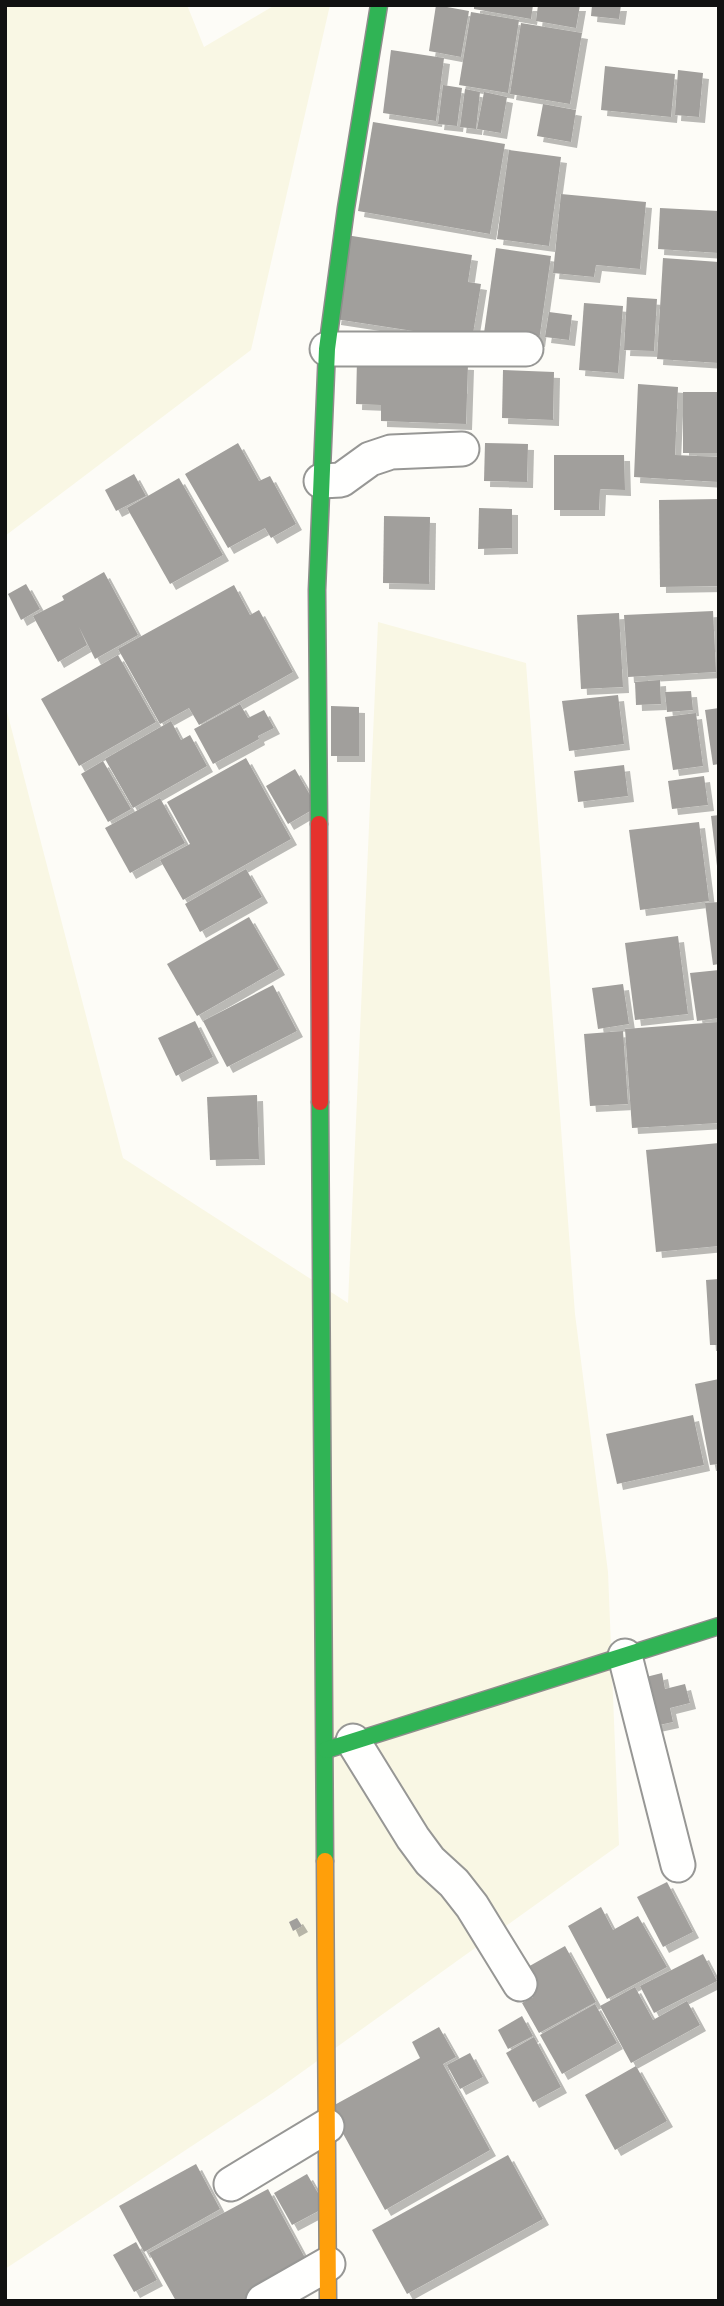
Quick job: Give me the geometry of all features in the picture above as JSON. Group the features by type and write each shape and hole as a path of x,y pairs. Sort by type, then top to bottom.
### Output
{"street":[{"path":"328,2301 327,2126 340,1746 318,1006 317,590 327,349 346,208 379,5"},
{"path":"340,1746 719,1626"}],"lane":[{"path":"327,349 526,349"},
{"path":"321,481 341,480 370,459 391,452 462,449"},
{"path":"625,1656 678,1866"},
{"path":"340,1746 430,1861 454,1883 472,1906 520,1984"},
{"path":"231,2184 327,2126"},
{"path":"263,2301 328,2264"}],"shaded area":[{"path":"5,5 187,5 204,47 275,5 330,5 251,350 5,536"},
{"path":"378,622 526,663 575,1314 608,1572 619,1845 274,2092 5,2269 5,704 123,1158 348,1303"}],"building":[{"path":"436,5 469,11 461,57 429,51"},
{"path":"474,5 533,5 531,19 474,9"},
{"path":"538,5 580,5 576,28 536,21"},
{"path":"592,5 621,5 619,19 591,16"},
{"path":"471,12 519,20 508,93 459,85"},
{"path":"521,23 582,33 570,104 510,94"},
{"path":"391,50 444,58 436,121 383,113"},
{"path":"605,66 675,74 671,117 601,110"},
{"path":"678,70 703,73 699,117 675,115"},
{"path":"443,85 462,88 457,126 438,124"},
{"path":"465,89 480,92 476,129 460,127"},
{"path":"484,92 507,97 501,133 477,129"},
{"path":"543,104 576,110 571,142 537,136"},
{"path":"373,122 505,144 490,234 358,211"},
{"path":"509,150 561,157 549,246 497,239"},
{"path":"561,194 646,202 640,269 596,265 594,277 553,273"},
{"path":"660,208 719,211 719,253 658,249"},
{"path":"346,235 472,255 468,282 481,284 472,340 335,319"},
{"path":"496,248 551,256 539,341 484,333"},
{"path":"663,258 719,262 719,363 657,359"},
{"path":"627,297 657,299 654,351 624,350"},
{"path":"584,303 623,306 618,373 579,370"},
{"path":"549,312 572,315 569,340 545,337"},
{"path":"357,359 468,364 466,424 381,421 381,405 356,404"},
{"path":"503,370 554,372 553,420 502,418"},
{"path":"638,384 678,387 675,455 719,457 719,482 634,477"},
{"path":"683,392 719,392 719,453 683,453"},
{"path":"238,443 259,481 270,476 296,524 271,538 265,528 228,548 185,474"},
{"path":"485,443 528,444 527,482 484,481"},
{"path":"554,455 624,455 625,490 600,489 599,510 554,510"},
{"path":"134,474 146,496 116,511 105,490"},
{"path":"179,478 223,555 170,584 127,508"},
{"path":"719,499 719,586 660,587 659,500"},
{"path":"479,508 512,509 512,548 478,549"},
{"path":"384,516 430,517 429,584 383,583"},
{"path":"104,572 138,635 95,659 79,627 87,645 58,662 33,616 64,600 62,596"},
{"path":"26,584 40,609 21,620 8,594"},
{"path":"234,585 250,615 259,610 293,672 199,725 189,708 160,724 118,649"},
{"path":"713,611 716,672 628,677 624,615"},
{"path":"619,613 623,687 581,689 577,615"},
{"path":"118,655 156,722 79,766 41,699"},
{"path":"660,680 661,704 636,705 635,682"},
{"path":"691,691 693,710 667,712 665,692"},
{"path":"618,695 624,744 569,751 562,701"},
{"path":"240,704 248,718 264,710 274,728 213,764 194,729"},
{"path":"331,706 359,707 359,756 331,756"},
{"path":"719,708 719,764 713,765 705,710"},
{"path":"696,713 703,766 673,770 665,717"},
{"path":"171,721 181,740 190,735 207,766 133,808 105,759"},
{"path":"246,758 291,839 183,900 160,860 190,844 167,802"},
{"path":"103,761 131,809 108,822 81,774"},
{"path":"624,765 628,796 578,802 574,771"},
{"path":"295,769 317,807 288,824 266,786"},
{"path":"704,776 708,805 672,809 668,781"},
{"path":"160,798 185,843 130,873 105,828"},
{"path":"719,815 719,866 717,866 711,816"},
{"path":"699,822 709,901 640,910 629,830"},
{"path":"246,869 262,897 200,932 185,904"},
{"path":"719,902 719,964 713,965 705,903"},
{"path":"249,917 279,969 197,1016 167,964"},
{"path":"678,936 688,1014 635,1020 625,943"},
{"path":"719,970 719,1018 697,1021 690,973"},
{"path":"623,984 629,1024 598,1029 592,988"},
{"path":"273,985 297,1031 227,1067 203,1021"},
{"path":"195,1021 213,1057 176,1076 158,1038"},
{"path":"719,1022 719,1123 632,1128 625,1029"},
{"path":"623,1031 628,1104 590,1106 584,1034"},
{"path":"257,1095 259,1159 210,1160 207,1097"},
{"path":"719,1143 719,1246 656,1252 646,1150"},
{"path":"719,1279 719,1345 710,1345 706,1280"},
{"path":"719,1379 719,1464 710,1465 695,1384"},
{"path":"693,1415 704,1465 617,1484 606,1434"},
{"path":"662,1673 665,1689 685,1684 690,1703 670,1708 673,1722 650,1727 638,1679"},
{"path":"667,1882 693,1932 663,1947 637,1897"},
{"path":"601,1907 613,1930 638,1916 667,1967 607,1999 568,1926"},
{"path":"297,1918 302,1926 293,1931 289,1922"},
{"path":"565,1946 596,2002 539,2033 522,2003 533,1997 519,1972"},
{"path":"703,1954 717,1981 654,2013 640,1986"},
{"path":"635,1987 653,2020 687,2001 700,2025 631,2063 600,2006"},
{"path":"595,2004 617,2043 562,2074 540,2035"},
{"path":"522,2016 533,2036 508,2049 498,2030"},
{"path":"439,2027 456,2057 443,2064 490,2150 385,2210 329,2108 420,2058 412,2042"},
{"path":"534,2037 561,2087 533,2102 506,2053"},
{"path":"470,2053 483,2077 460,2089 447,2065"},
{"path":"636,2066 667,2121 615,2150 585,2095"},
{"path":"508,2155 543,2219 407,2294 372,2230"},
{"path":"196,2164 220,2209 144,2252 119,2206"},
{"path":"307,2174 326,2207 292,2225 274,2193"},
{"path":"268,2189 311,2269 252,2301 176,2301 149,2253"},
{"path":"136,2242 157,2280 134,2292 113,2255"}],"traffic: fast":[{"path":"319,824 317,590 327,349 346,208 379,5"},
{"path":"320,1102 325,1861"},
{"path":"326,1750 719,1626"}],"traffic: slow":[{"path":"325,1861 328,2301"}],"traffic: jam":[{"path":"319,824 320,1102"}]}
